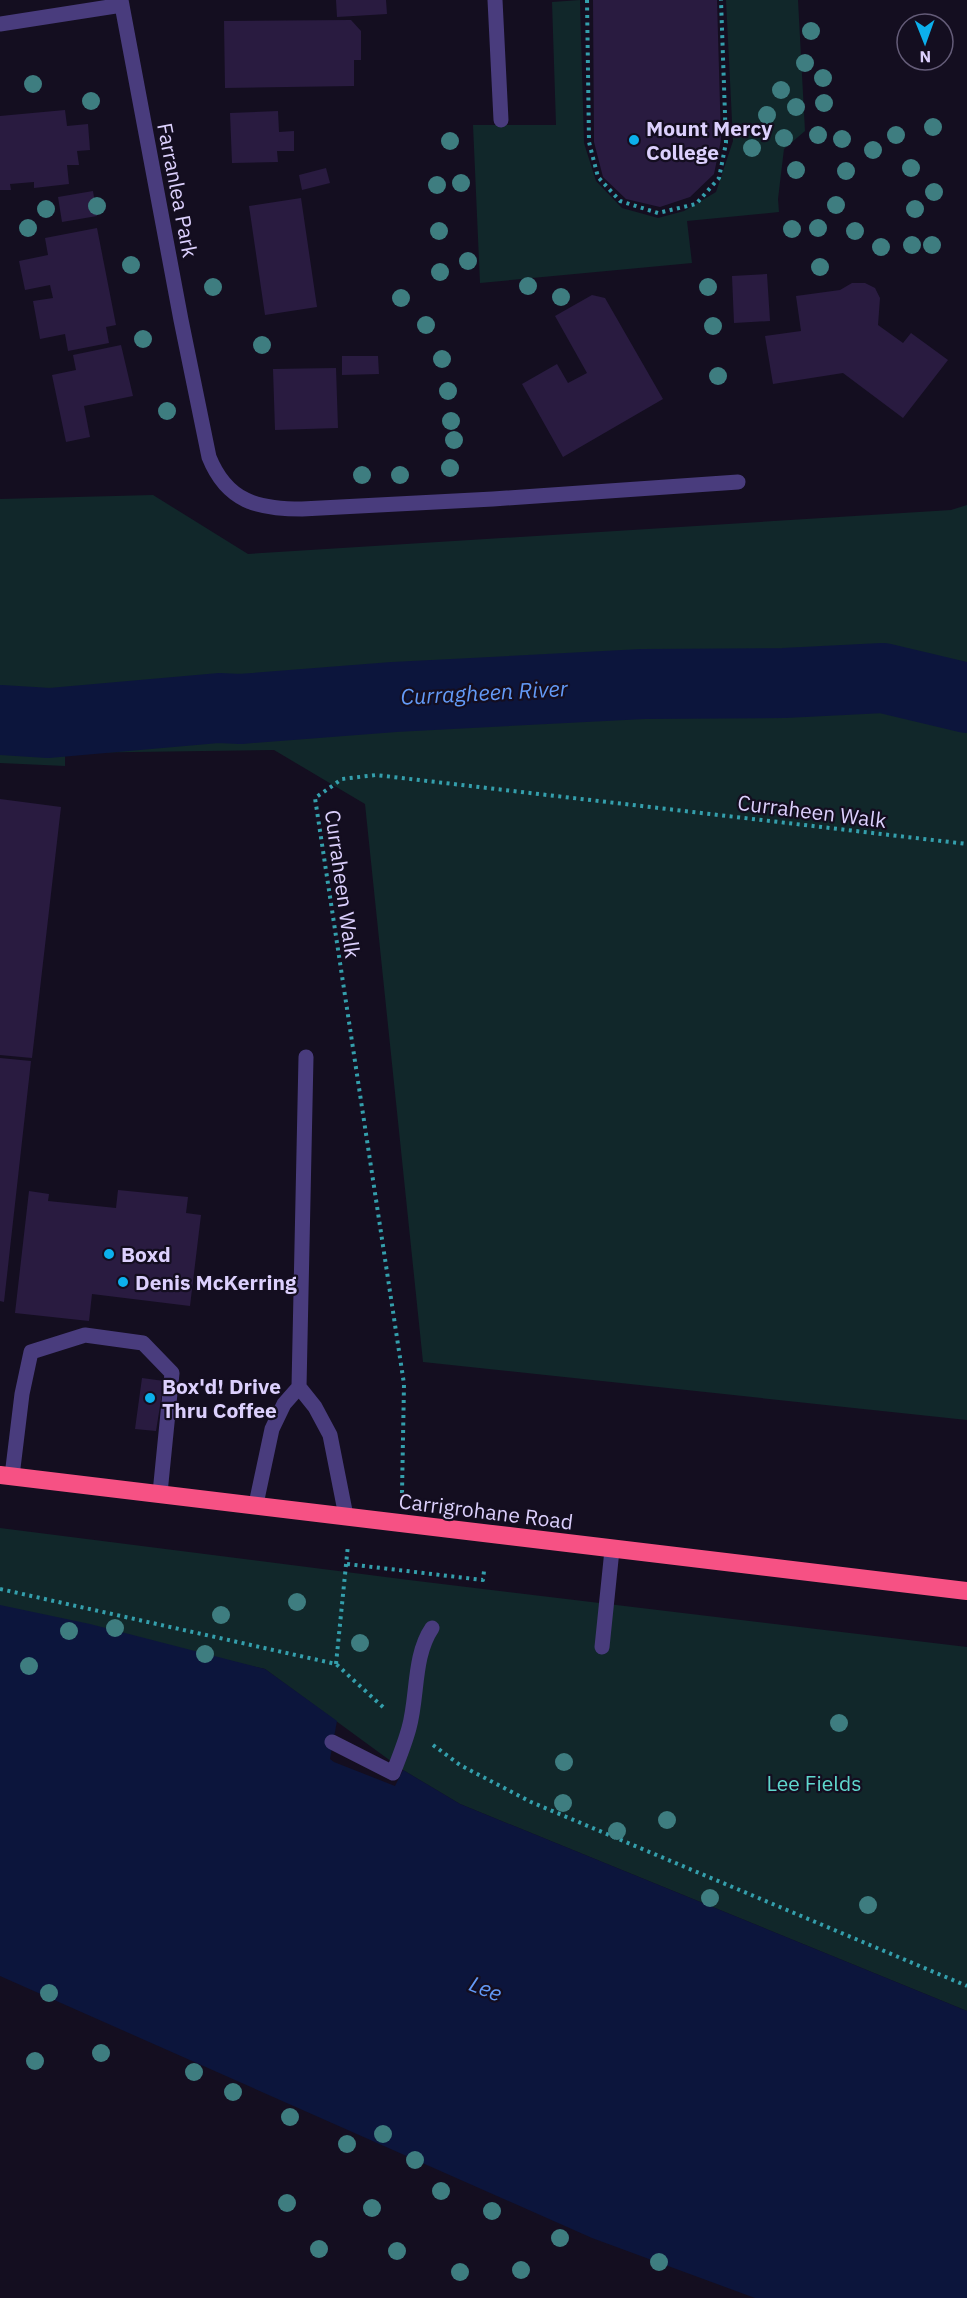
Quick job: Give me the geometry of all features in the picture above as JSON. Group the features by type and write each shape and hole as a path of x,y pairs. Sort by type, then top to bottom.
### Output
{"highway":[{"name":"Carrigrohane Road","path":"6,1475 256,1504 612,1550 967,1591"}],"street":[{"path":"495,0 501,120"},
{"path":"0,24 121,3"},
{"name":"Farranlea Park","path":"121,3 209,457 215,472 223,482 248,502 272,509 494,499 738,482"},
{"path":"306,1057 299,1387 315,1407 330,1435 348,1516"},
{"path":"6,1475 31,1352 85,1335 142,1343 172,1372 160,1493"},
{"path":"256,1504 272,1430 284,1404 299,1387"},
{"path":"602,1647 612,1550"},
{"path":"332,1742 393,1773 409,1727 426,1636 432,1628"}],"path":[{"path":"588,0 590,142 598,177 620,201 658,213 696,204 719,178 726,143 722,0"},
{"name":"Curraheen Walk","path":"388,1521 402,1495 404,1384 315,798 342,779 376,775 967,844"},
{"path":"336,1664 347,1564 348,1516"},
{"path":"347,1564 483,1580 484,1571"},
{"path":"0,1589 336,1664 380,1705 460,1765 531,1802 967,1986"}],"green space":[{"path":"580,0 584,143 596,181 622,208 658,218 684,211 716,192 733,141 726,0 798,0 805,131 784,149 778,199 779,212 687,221 692,263 480,283 473,125 556,125 552,2"},
{"path":"153,495 248,554 951,510 967,505 967,1420 423,1362 365,804 274,750 65,753 65,766 0,763 0,499"},
{"name":"Lee Fields","path":"0,1528 967,1647 967,2011 460,1804 403,1770 265,1669 0,1607"}],"water":[{"name":"Lee","path":"0,1605 90,1624 265,1669 337,1721 330,1759 334,1762 395,1786 403,1770 460,1804 967,2011 967,2298 755,2298 592,2238 0,1976"}],"building":[{"path":"336,0 386,0 387,14 337,17"},
{"path":"593,0 717,0 721,140 714,174 690,197 660,207 626,199 603,177 594,142"},
{"path":"351,20 361,31 361,60 354,60 354,86 225,88 224,21"},
{"path":"65,110 67,126 88,124 90,150 77,151 79,165 67,165 69,184 34,188 34,182 10,184 11,190 0,190 0,116"},
{"path":"278,111 279,132 294,131 294,151 277,151 278,162 232,163 230,113"},
{"path":"326,168 330,183 302,190 299,175"},
{"path":"93,191 97,216 62,222 58,197"},
{"path":"301,198 317,307 265,315 249,206"},
{"path":"97,228 116,325 106,327 109,343 68,351 65,334 40,339 33,301 53,298 50,285 25,290 19,261 48,255 45,238"},
{"path":"767,274 770,321 734,323 732,276"},
{"path":"852,283 865,283 875,288 880,298 878,325 903,343 911,333 948,360 903,418 843,373 773,384 765,336 801,331 796,296 840,290"},
{"path":"592,295 605,298 663,399 563,457 522,384 557,364 568,383 587,373 555,316"},
{"path":"121,345 133,396 84,406 90,437 66,442 52,375 76,370 73,355"},
{"path":"342,356 378,356 379,374 342,375"},
{"path":"336,368 338,428 275,430 273,369"},
{"path":"0,799 61,807 32,1058 0,1055"},
{"path":"0,1058 31,1061 4,1302 0,1301"},
{"name":"Boxd","path":"118,1190 188,1197 186,1213 201,1215 190,1306 92,1294 89,1321 15,1313 29,1191 49,1194 48,1201 116,1208"},
{"name":"Box'd! Drive Thru Coffee","path":"142,1378 164,1381 156,1431 135,1429"}],"waterway":[{"name":"Curragheen River","path":"0,720 49,723 219,708 240,709 394,697 643,684 784,683 883,678 967,698"}],"place":[{"name":"Mount Mercy College","path":"634,140"},
{"name":"Boxd","path":"109,1254"},
{"name":"Denis McKerring","path":"123,1282"},
{"name":"Box'd! Drive Thru Coffee","path":"150,1398"}]}
